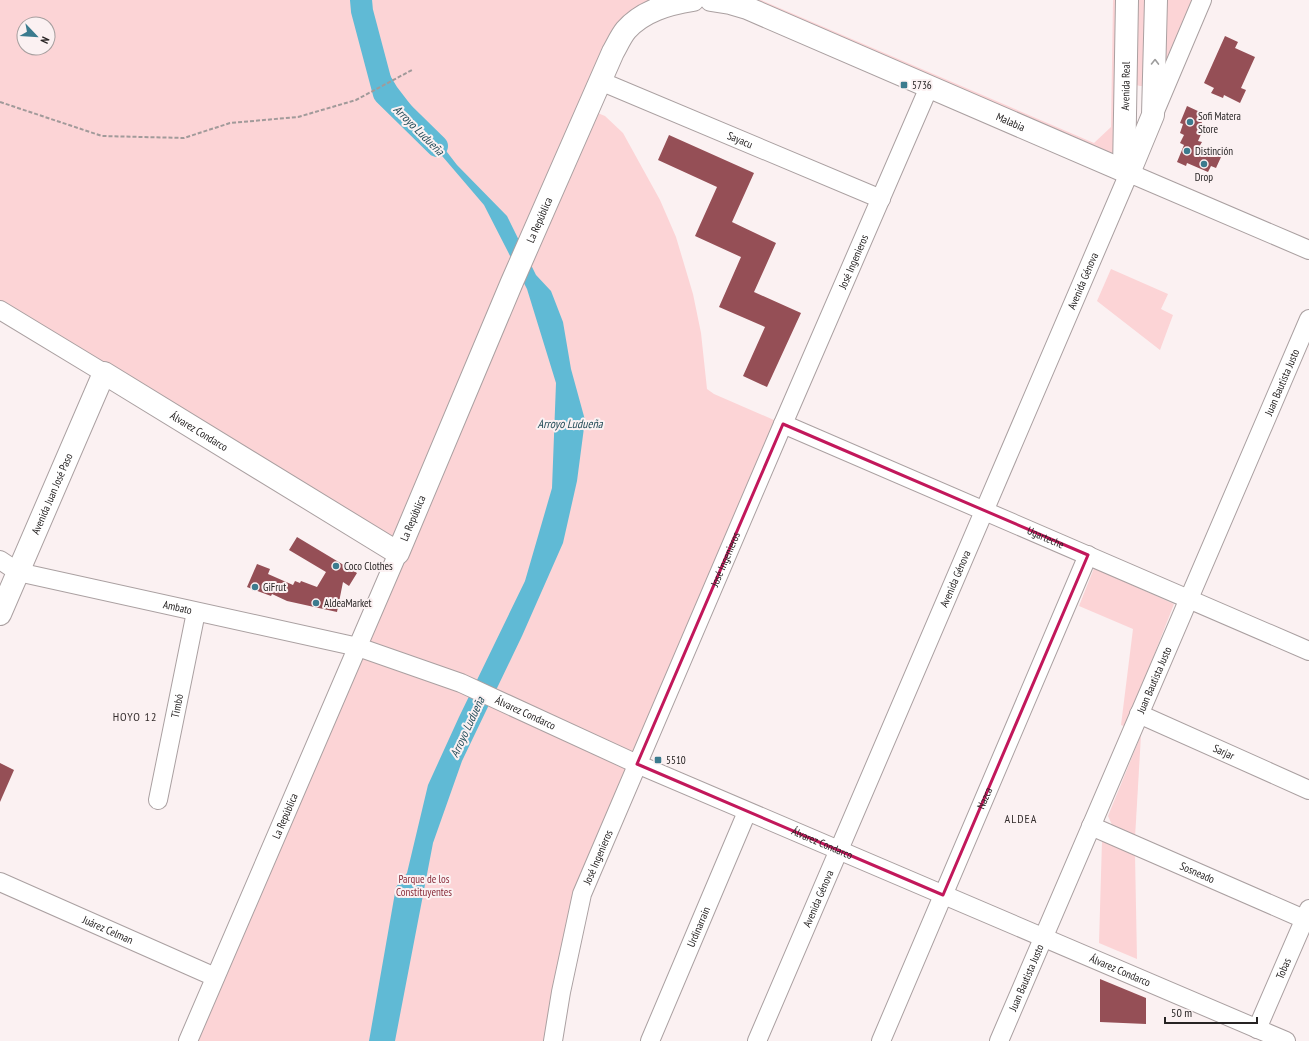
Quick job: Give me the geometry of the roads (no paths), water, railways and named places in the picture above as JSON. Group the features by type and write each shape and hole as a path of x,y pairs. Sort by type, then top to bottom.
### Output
{"main road":[{"name":"La República","path":"398,553 512,282 613,52 626,30 643,16 673,3 693,0"},
{"name":"Malabia","path":"711,0 747,8 1126,172"},
{"name":"Avenida Real","path":"1126,172 1124,112 1127,0"},
{"path":"1124,112 1153,115 1156,0"},
{"name":"Avenida Génova","path":"1126,172 1153,115"},
{"name":"Álvarez Condarco","path":"104,372 398,553"},
{"name":"Avenida Juan José Paso","path":"0,614 104,372"}],"street":[{"name":"Avenida Génova","path":"1153,115 1202,0"},
{"name":"Sayacu","path":"600,81 880,199"},
{"name":"José Ingenieros","path":"553,1041 561,992 582,894 783,424 930,86"},
{"name":"Avenida Génova","path":"757,1041 984,511 1126,172"},
{"name":"Malabia","path":"1126,172 1309,250"},
{"name":"Álvarez Condarco","path":"0,310 104,372"},
{"name":"Juan Bautista Justo","path":"999,1041 1309,319"},
{"name":"Ugarteche","path":"783,424 1309,651"},
{"name":"La República","path":"188,1041 398,553"},
{"name":"Nazca","path":"881,1041 1088,556"},
{"name":"Ambato","path":"0,560 18,572 358,647"},
{"name":"Timbó","path":"158,800 196,612"},
{"name":"Álvarez Condarco","path":"358,647 460,683 637,764 1286,1041"},
{"name":"Sarjar","path":"1139,714 1309,790"},
{"name":"Urdinarrain","path":"650,1041 748,812"},
{"name":"Sosneado","path":"1091,826 1307,913"},
{"name":"Juárez Celman","path":"0,882 215,977"},
{"name":"Tobas","path":"1257,1029 1307,913"}],"water":[{"name":"Arroyo Ludueña","path":"359,0 369,0 379,57 397,87 457,165 507,216 536,275 551,291 563,322 571,369 585,420 577,481 563,543 522,636 462,761 433,843 395,1041 369,1041 396,887 407,873 428,785 459,717 525,581 552,488 556,383 527,289 484,205 378,81 361,18"}],"waterway":[{"name":"Arroyo Ludueña","path":"361,0 362,11 384,94 437,146"}],"place":[{"name":"5736","path":"904,85"},
{"name":"Sofi Matera Store","path":"1190,122"},
{"name":"Distinción","path":"1187,151"},
{"name":"Drop","path":"1204,164"},
{"name":"Coco Clothes","path":"336,566"},
{"name":"GiFrut","path":"255,587"},
{"name":"AldeaMarket","path":"316,603"},
{"name":"5510","path":"658,760"}],"district":[{"name":"HOYO 12","path":"135,716"},
{"name":"ALDEA","path":"1021,818"}],"park label":[{"name":"Parque de los Constituyentes","path":"424,885"}]}
